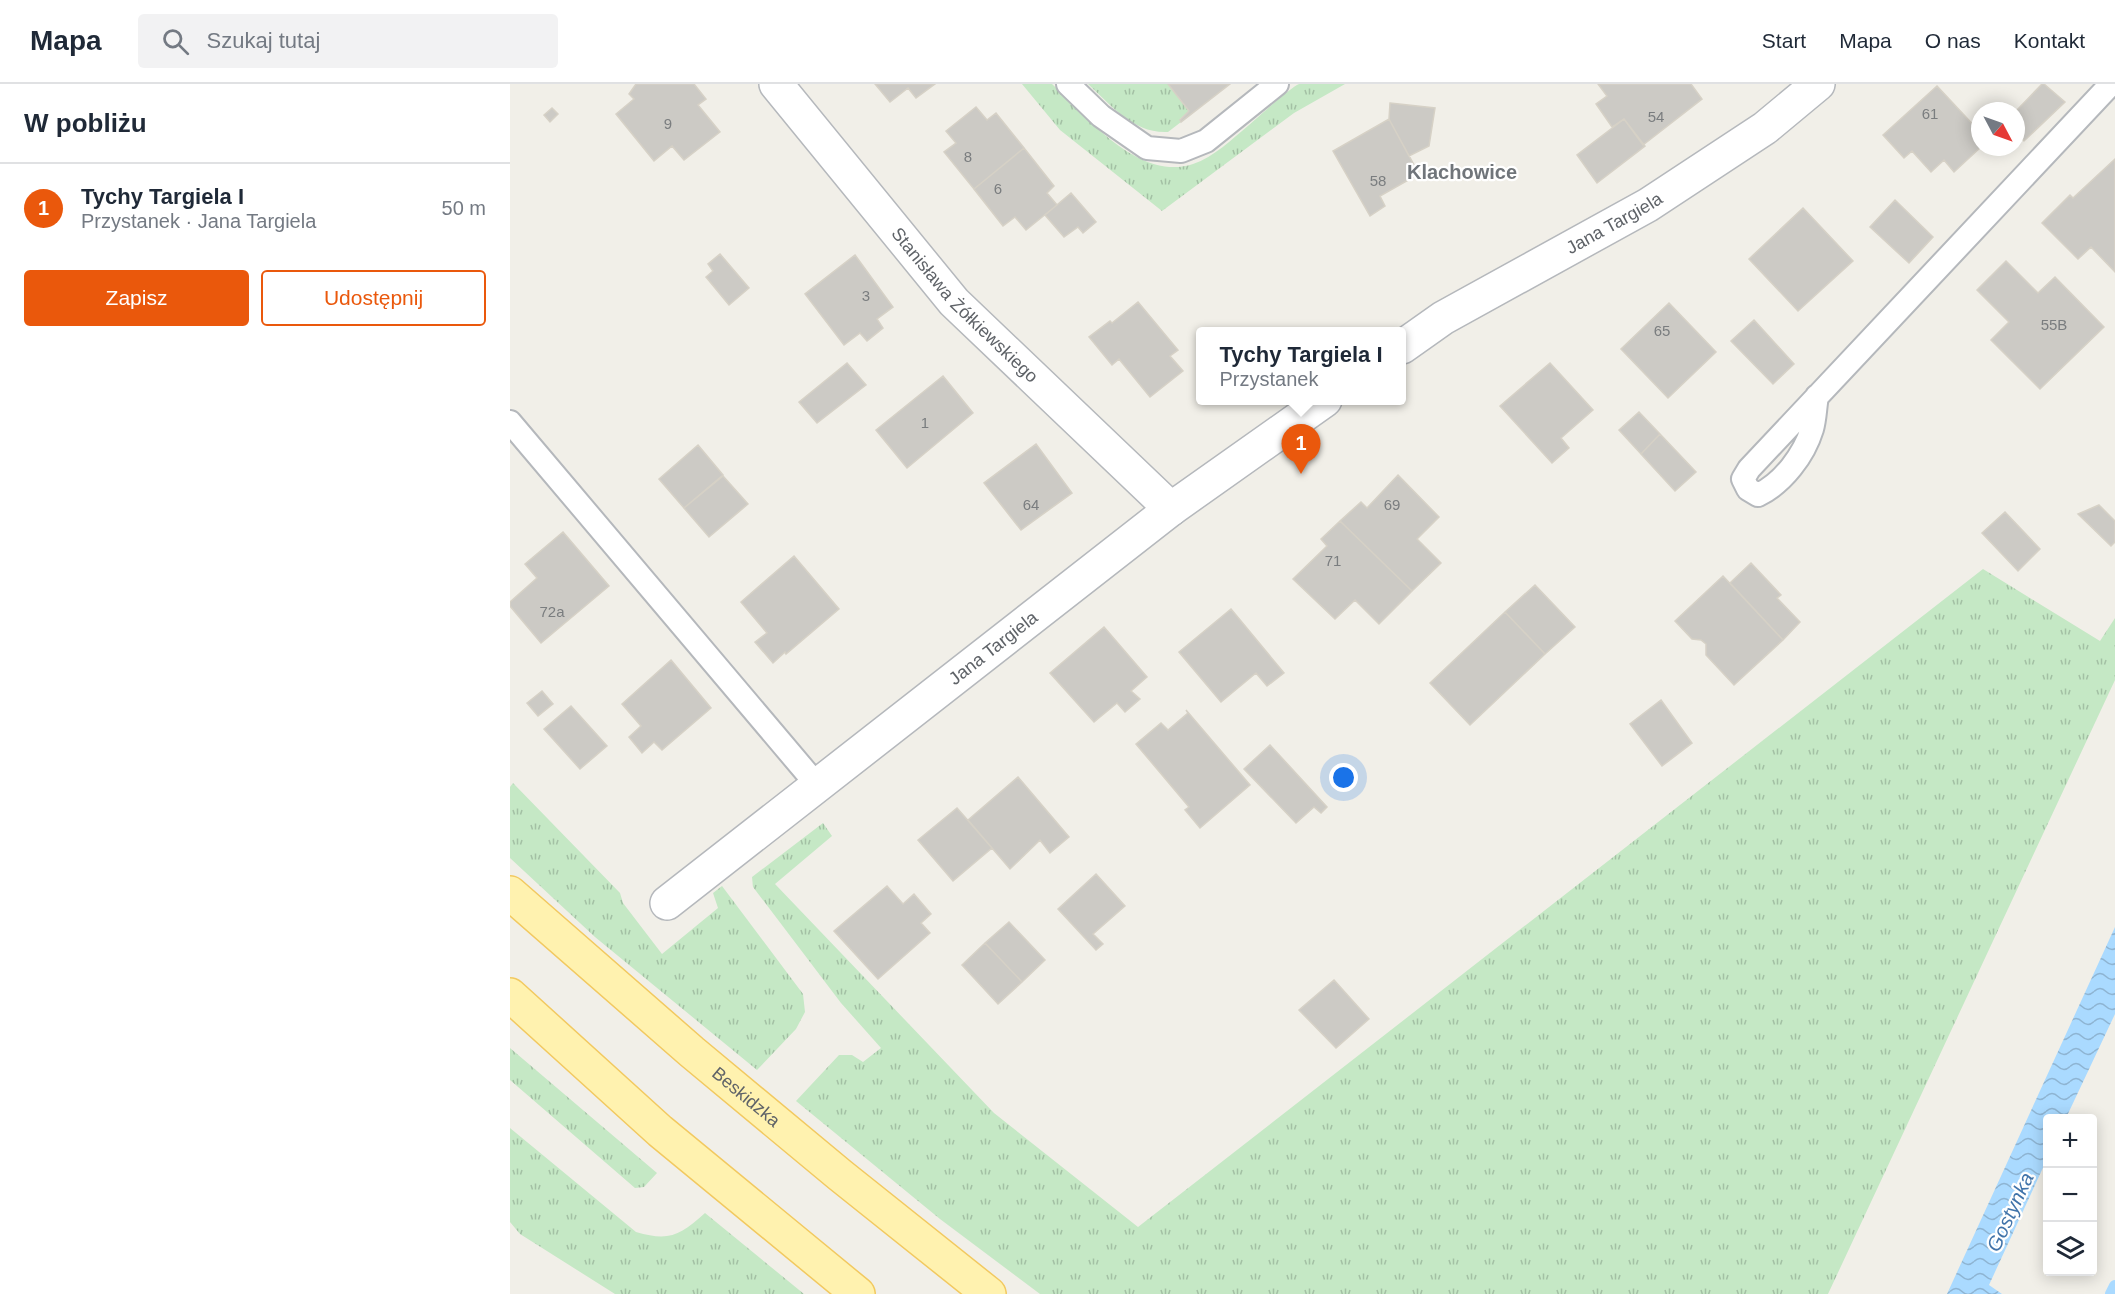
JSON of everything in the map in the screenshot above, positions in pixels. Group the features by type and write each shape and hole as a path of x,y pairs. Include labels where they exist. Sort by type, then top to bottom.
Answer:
{"main road":[{"name":"Beskidzka","path":"510,893 692,1052 840,1175 989,1294"},
{"path":"510,994 660,1131 858,1294"}],"street":[{"name":"Stanisława Żółkiewskiego","path":"776,84 954,302 1171,509"},
{"name":"Jana Targiela","path":"1406,344 1443,318 1648,205 1765,128 1818,84"},
{"name":"Jana Targiela","path":"667,903 1171,509 1318,405"}],"lane":[{"path":"1068,84 1101,116 1148,148 1181,151 1206,141 1277,84"},
{"path":"1817,396 2111,84"},
{"path":"510,422 817,785"}],"green space":[{"path":"1022,84 1052,84 1115,143 1153,164 1173,167 1193,164 1215,152 1299,84 1345,84 1294,113 1162,211 1060,130"},
{"path":"1088,84 1168,84 1189,111 1180,119 1181,122 1168,132 1144,128 1124,117"},
{"path":"1983,569 2100,641 2115,618 2115,680 1828,1294 1040,1294 940,1219 796,1101 839,1055 852,1055 863,1062 881,1048 841,1003 753,887 752,877 823,823 832,836 775,884 994,1113 1138,1227"},
{"path":"513,783 620,893 623,903 662,954 718,908 713,893 722,886 803,994 805,1012 796,1029 757,1070 595,937 510,858 510,787"},
{"path":"510,1048 657,1173 644,1187 635,1188 510,1080"},
{"path":"510,1128 636,1232 658,1236 674,1235 705,1213 804,1294 615,1294 520,1234 510,1222"}],"water":[{"name":"Gostynka","path":"2115,927 2115,1014 2068,1114 2043,1114 2043,1168 1989,1285 2002,1294 1947,1294"}],"building":[{"path":"636,84 694,84 706,99 698,105 720,132 684,160 672,146 654,161 616,114 634,99 629,94"},
{"path":"875,84 935,84 916,98 908,88 890,102"},
{"path":"1168,84 1230,84 1181,122 1180,120 1189,111"},
{"path":"1598,84 1691,84 1702,99 1643,145 1624,119 1612,127 1596,104 1607,96"},
{"path":"2044,84 2065,102 2025,140 2025,102"},
{"path":"1937,86 1971,122 1971,156 1954,172 1944,160 1931,172 1912,151 1904,158 1883,135"},
{"path":"1390,103 1435,108 1429,146 1409,156 1389,119"},
{"path":"976,107 987,120 996,113 1024,148 974,189 944,152 956,143 946,131"},
{"path":"552,108 558,114 550,122 544,115"},
{"path":"1389,119 1419,174 1380,196 1385,206 1370,216 1333,151"},
{"path":"1624,119 1645,146 1597,183 1577,155"},
{"path":"1024,148 1054,186 1047,193 1057,205 1026,230 1015,217 1003,226 974,189"},
{"path":"2115,159 2115,272 2091,247 2078,259 2042,223 2070,195 2073,198"},
{"path":"1071,193 1096,222 1083,233 1078,227 1064,237 1045,215"},
{"path":"1895,200 1933,237 1909,263 1870,227"},
{"path":"1803,208 1853,261 1798,311 1749,259"},
{"path":"720,254 749,288 729,305 706,277 713,271 708,264"},
{"path":"855,255 893,307 877,319 883,328 867,341 860,333 844,345 805,294"},
{"path":"2006,261 2038,293 2055,277 2104,327 2040,389 1991,340 2009,322 1977,290"},
{"path":"1138,302 1178,350 1170,356 1183,371 1150,397 1119,359 1112,365 1089,337 1110,321 1112,323"},
{"path":"1669,303 1716,352 1668,398 1621,349"},
{"path":"1754,320 1794,364 1773,384 1731,341"},
{"path":"847,363 866,385 817,423 799,402"},
{"path":"1550,363 1593,410 1561,438 1569,448 1552,463 1500,406"},
{"path":"943,376 973,413 907,468 876,430"},
{"path":"1639,412 1660,434 1641,454 1619,430"},
{"path":"1660,434 1696,472 1675,491 1641,454"},
{"path":"1036,444 1072,493 1021,530 984,483"},
{"path":"698,445 723,475 684,508 659,479"},
{"path":"1398,475 1439,517 1417,539 1441,563 1412,591 1340,521 1361,502 1367,508"},
{"path":"723,476 748,504 709,537 684,508"},
{"path":"2099,505 2115,521 2115,542 2111,546 2078,514"},
{"path":"2005,512 2040,549 2018,571 1982,533"},
{"path":"1340,521 1412,591 1379,624 1355,600 1335,619 1293,579 1327,546 1321,539"},
{"path":"563,532 609,586 541,643 510,606 510,602 537,578 525,564"},
{"path":"794,556 839,609 773,663 755,642 767,633 741,602"},
{"path":"1751,563 1781,595 1777,598 1800,622 1783,640 1730,583"},
{"path":"1723,576 1783,640 1734,685 1706,655 1706,644 1701,640 1692,639 1675,621"},
{"path":"1535,585 1575,627 1545,654 1505,612"},
{"path":"1231,609 1284,673 1267,686 1256,673 1221,702 1179,652"},
{"path":"1505,612 1545,654 1470,725 1430,683"},
{"path":"1104,627 1147,677 1131,691 1140,699 1125,712 1117,703 1094,722 1050,673"},
{"path":"671,660 711,708 662,750 654,742 642,753 629,737 641,726 622,704"},
{"path":"542,691 553,704 538,716 527,703"},
{"path":"1661,700 1692,743 1662,766 1630,724"},
{"path":"571,706 607,746 580,769 544,729"},
{"path":"1186,710 1250,785 1200,828 1185,810 1189,807 1136,744 1161,723 1168,730 1188,713"},
{"path":"1270,745 1327,807 1321,813 1314,807 1296,823 1244,769"},
{"path":"1018,777 1069,837 1050,853 1040,840 1010,869 968,820"},
{"path":"957,808 992,848 953,881 918,840"},
{"path":"1096,874 1125,906 1093,934 1103,944 1096,950 1058,909"},
{"path":"887,886 903,904 914,894 931,914 921,923 930,933 878,979 834,931"},
{"path":"1009,922 1045,960 1022,982 985,943"},
{"path":"985,943 1022,982 998,1004 962,965"},
{"path":"1334,980 1369,1019 1336,1048 1299,1010"}],"waterway":[{"path":"2111,1294 2115,1286"}],"place":[{"name":"Tychy Targiela I","path":"1301,474"}],"district":[{"name":"Klachowice","path":"1462,172"}]}
